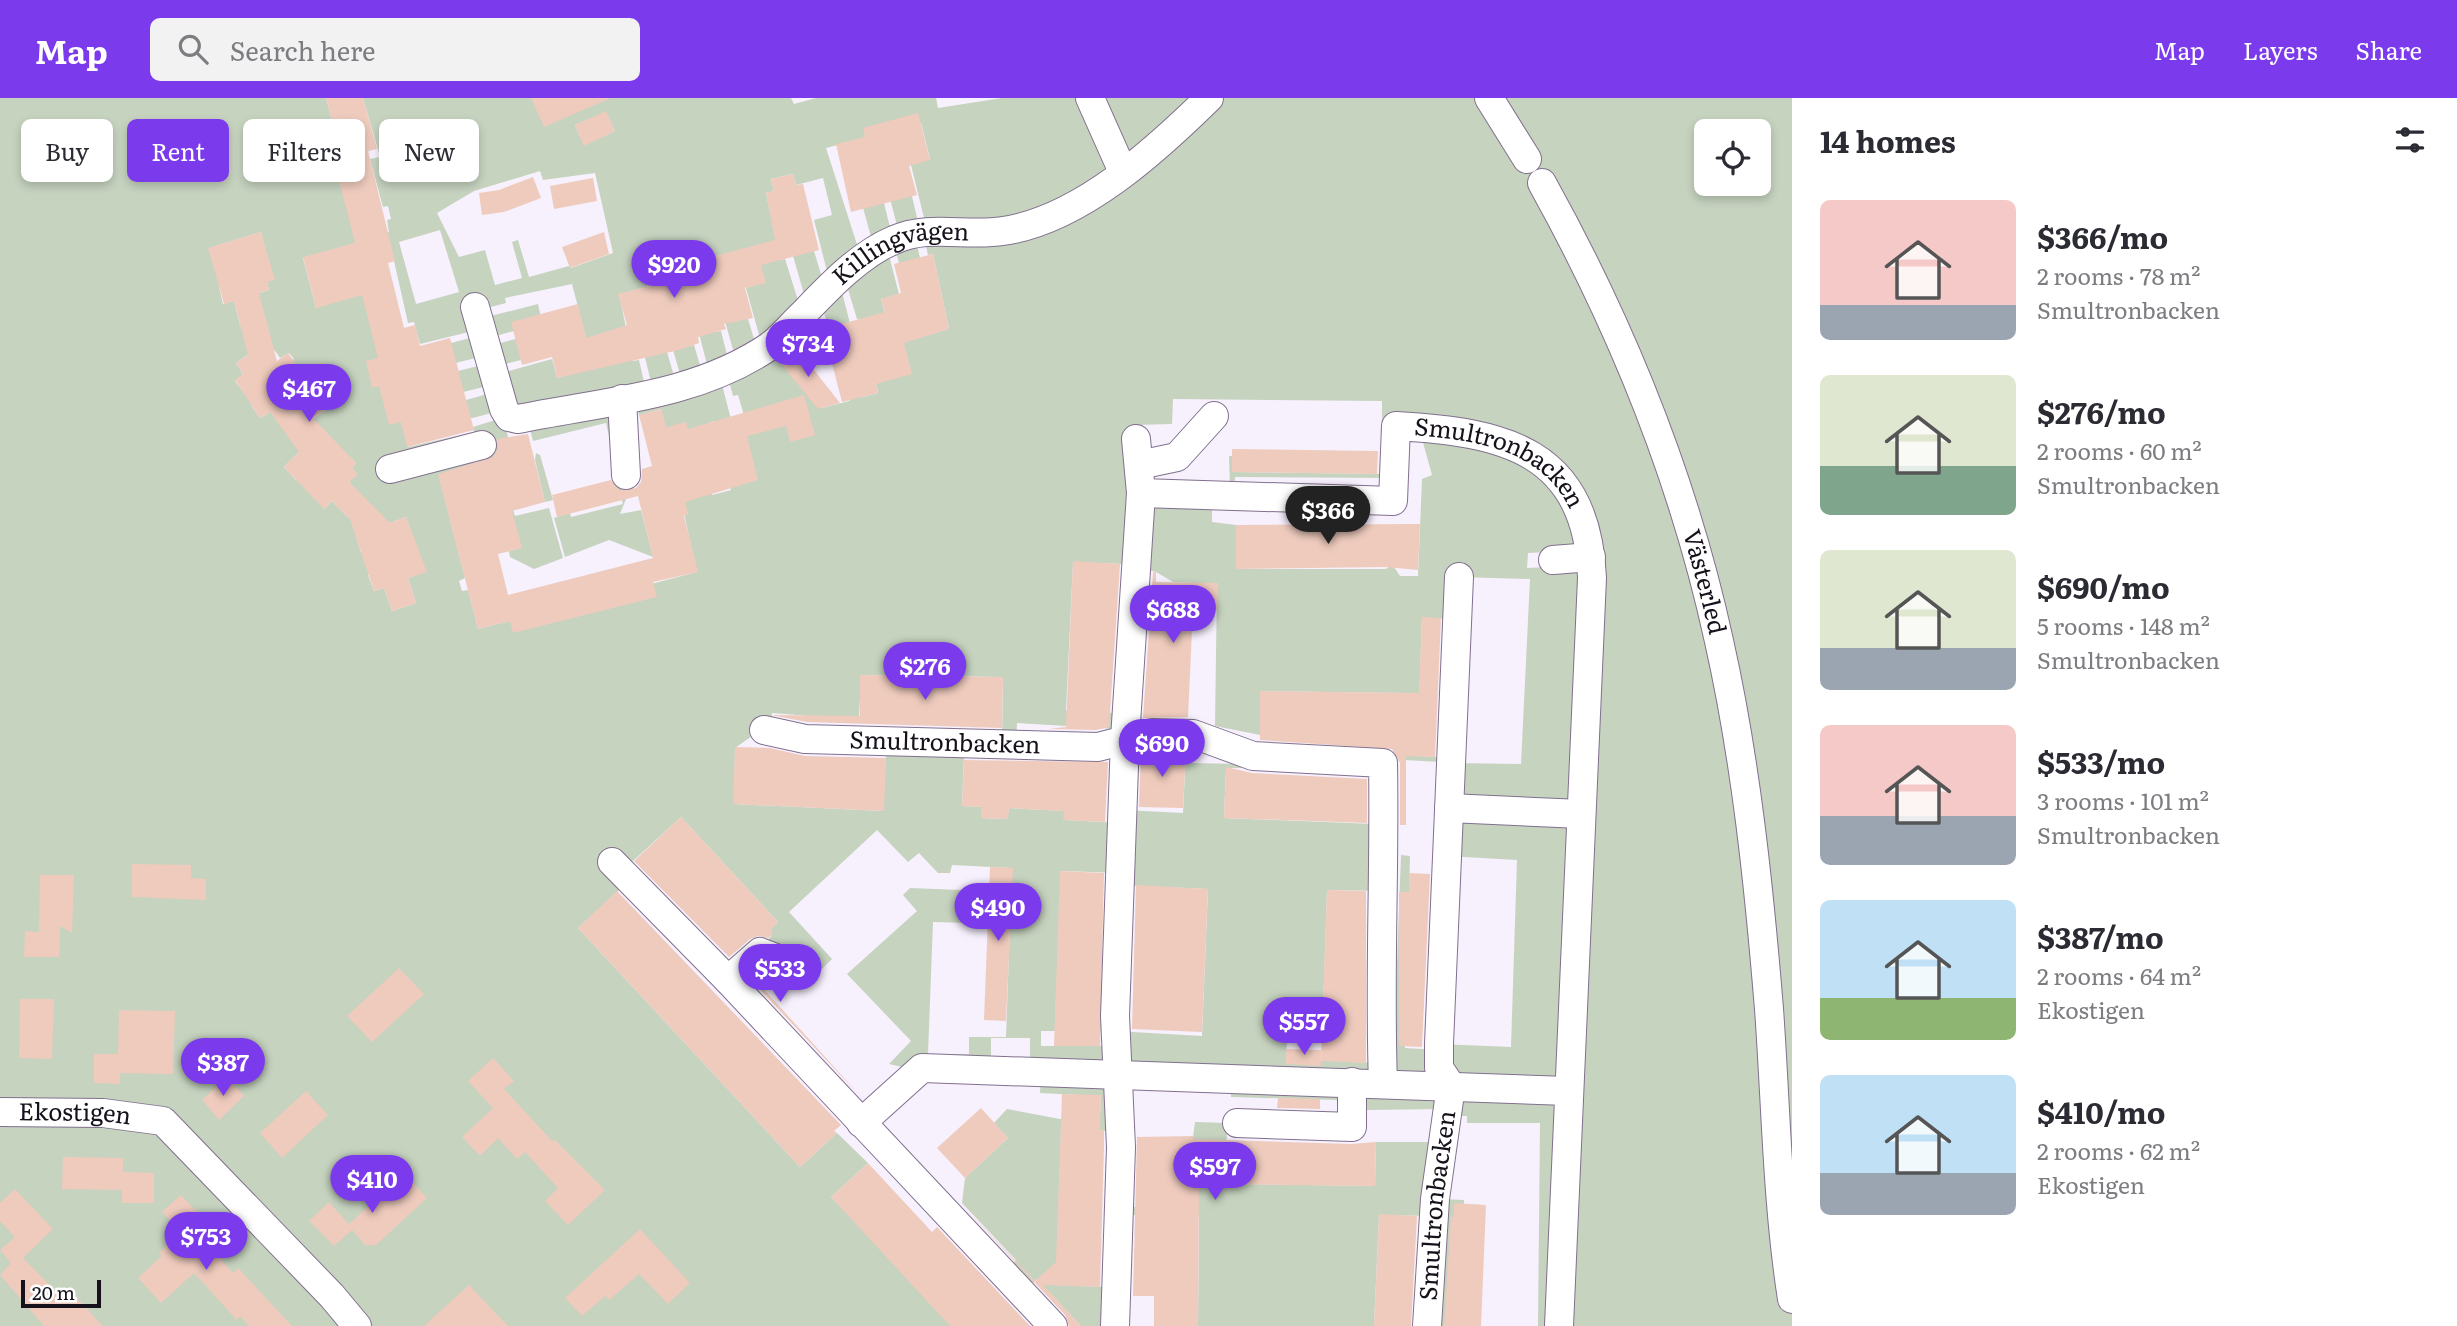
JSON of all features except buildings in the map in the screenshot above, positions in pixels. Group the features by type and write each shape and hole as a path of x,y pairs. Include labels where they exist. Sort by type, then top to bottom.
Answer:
{"street":[{"path":"1090,98 1124,172"},
{"name":"Killingvägen","path":"509,417 518,419 692,386 756,354 786,334 848,272 894,239 920,232 982,233 1022,228 1076,203 1124,172 1157,149 1209,98"},
{"name":"Västerled","path":"1489,98 1534,171 1601,295 1633,369 1675,481 1719,641 1740,758 1769,1008 1777,1164 1792,1299"},
{"path":"390,469 484,453 509,417 504,410 475,307"},
{"path":"622,399 626,475"},
{"path":"1115,1326 1121,1147 1115,1016 1125,739 1141,493 1137,452 1177,457 1214,416"},
{"name":"Smultronbacken","path":"1141,493 1393,501 1396,426 1466,432 1497,439 1529,453 1547,466 1562,482 1581,515 1591,557 1559,1326"},
{"name":"Smultronbacken","path":"1553,560 1591,557"},
{"name":"Smultronbacken","path":"1427,1326 1434,1199 1451,1086 1439,1068 1439,1044 1460,577"},
{"name":"Smultronbacken","path":"764,730 805,739 1098,747 1152,733 1194,734 1253,756 1383,763 1385,891 1380,1022 1382,1083"},
{"path":"1449,808 1581,814"},
{"path":"612,862 728,980 1054,1326"},
{"path":"728,980 760,952 802,968"},
{"name":"Västerled","path":"1769,1008 1792,1108"},
{"name":"Smultronbacken","path":"861,1123 922,1068 1568,1091"},
{"path":"1237,1123 1352,1127 1352,1082"},
{"name":"Ekostigen","path":"0,1112 103,1113 163,1121 357,1326"}],"green space":[{"path":"0,98 326,98 332,119 243,119 243,182 340,182 356,243 303,258 316,308 364,278 408,447 474,432 473,427 508,416 503,410 442,426 466,400 498,391 496,384 434,399 458,371 490,363 488,355 427,370 451,343 482,335 481,329 420,344 414,322 408,323 392,252 364,238 389,232 387,220 391,219 388,206 383,207 370,159 379,157 379,182 479,182 479,119 379,119 379,154 363,98 791,98 794,104 816,98 936,98 938,108 1002,98 1792,98 1792,1326 1538,1326 1540,1123 1467,1123 1467,1116 1457,1116 1443,1109 1367,1110 1367,1083 1337,1082 1337,1100 1231,1097 1231,1079 1119,1075 1109,1131 1061,1129 1056,1285 1104,1287 1115,1326 1081,1326 1037,1279 1022,1293 1004,1274 1016,1260 962,1203 965,1178 1008,1138 994,1123 1007,1109 1060,1119 1100,1119 1101,1096 1040,1093 1041,1073 1030,1072 1030,1038 991,1038 991,1071 906,1068 889,1064 911,1041 847,974 917,911 903,895 910,888 961,890 969,894 971,923 933,922 928,1054 969,1054 969,1037 1006,1037 1012,868 952,865 950,873 938,873 919,853 908,862 877,830 789,912 832,959 809,982 760,952 771,936 767,932 778,922 681,817 622,871 630,880 578,928 800,1167 837,1133 868,1163 831,1197 957,1326 0,1326","holes":["606,112 615,131 584,145 575,125","921,123 930,159 911,165 927,230 923,231 928,255 933,254 949,329 894,345 881,299 899,294 886,244 893,240 884,203 855,179 875,251 862,260 826,148","540,171 543,180 595,173 613,253 571,268 569,266 529,277 518,240 512,242 522,278 495,285 485,250 459,257 437,213 474,191","793,174 796,185 823,178 832,215 814,220 831,287 826,291 814,251 808,252 785,228 808,308 802,313 785,259 780,260 766,193 774,191 771,179","440,230 459,292 416,304 399,242","261,232 263,240 257,242 269,290 259,293 240,325 234,301 223,304 219,287 230,284 213,264 209,248","699,260 765,282 746,288 763,349 758,352 748,319 718,296 737,364 730,367 721,331 715,332 694,314 710,376 704,379 694,345 689,346 665,322 684,388 678,390 667,352 638,329 654,394 647,395 639,360 633,361 619,294 688,276 685,267 700,263","844,276 857,319 862,319 878,393 863,397 861,389 849,401 822,408 810,363 829,357 815,303 820,299 828,327 834,326 841,354 857,350 839,281","572,284 594,368 557,378 552,359 494,375 492,367 521,360 545,331 486,347 484,339 514,331 541,318 538,304 479,319 476,311 506,303 505,298","785,334 803,357 787,370 776,357","268,341 280,358 289,353 294,359 286,366 297,382 305,376 311,383 303,389 313,404 322,398 328,408 313,419 270,412 260,418 251,405 261,398 253,387 244,393 235,381 243,374 236,363","726,369 733,396 738,395 748,429 726,469 731,490 712,495 706,424 714,421 733,427 719,373","636,397 639,415 661,409 697,572 478,629 468,590 462,591 459,581 465,578 439,476 475,467 471,448 482,445 486,461 511,455 505,421 527,417 533,441 606,423 618,476 614,479 623,504 571,517 570,513 554,518 565,557 609,540 653,557 641,510 620,514 628,494 623,443","1173,399 1382,401 1382,425 1419,428 1432,475 1422,479 1418,576 1400,576 1392,564 1386,569 1237,569 1236,525 1212,522 1212,496 1141,493 1135,425 1172,424","310,441 350,457 356,463 352,468 357,474 349,482 367,501 349,518 332,501 324,509 304,472 296,480 284,467","406,517 409,525 404,528 419,574 408,578 416,603 392,611 384,588 374,591 368,575 379,571 371,549 361,553 356,536","1570,551 1591,565 1527,568 1528,553","1073,562 1123,564 1156,572 1173,582 1217,584 1215,726 1260,735 1261,691 1405,693 1404,760 1440,762 1440,757 1417,756 1422,618 1457,619 1460,577 1530,579 1521,764 1451,763 1447,856 1517,860 1511,1047 1439,1044 1439,1050 1405,1048 1410,856 1401,855 1394,1047 1377,1063 1286,1059 1287,1041 1322,1043 1327,890 1385,891 1374,824 1224,818 1226,768 1241,768 1241,764 1190,763 1189,747 1167,745 1167,749 1186,750 1183,813 1123,810 1122,823 1064,820 1064,811 1009,808 1007,819 981,818 981,807 962,806 964,757 886,754 883,811 734,804 735,748 771,723 772,713 859,720 861,675 1003,677 1002,745 1016,745 1017,723 1116,729 1116,713 1066,711","1061,871 1120,873 1120,885 1208,889 1202,1036 1115,1031 1103,1024 1055,1022","1041,1031 1101,1031 1102,1046 1041,1046"]},
{"path":"883,172 912,196 920,231 914,233 927,287 905,262 899,263 893,240 900,237"},
{"path":"536,453 540,455 553,500 545,502 535,460"},
{"path":"1229,456 1232,456 1232,472 1386,474 1386,478 1235,477 1234,490 1230,488"},
{"path":"549,508 563,558 534,569 510,557 509,551 521,548 519,538 499,513 513,510 515,516"},
{"path":"1195,1122 1227,1123 1226,1184 1375,1186 1376,1142 1443,1142 1433,1216 1379,1215 1374,1326 1198,1326 1199,1216 1131,1215 1131,1207 1184,1208"},
{"path":"1441,1199 1464,1200 1459,1326 1435,1326"}]}
